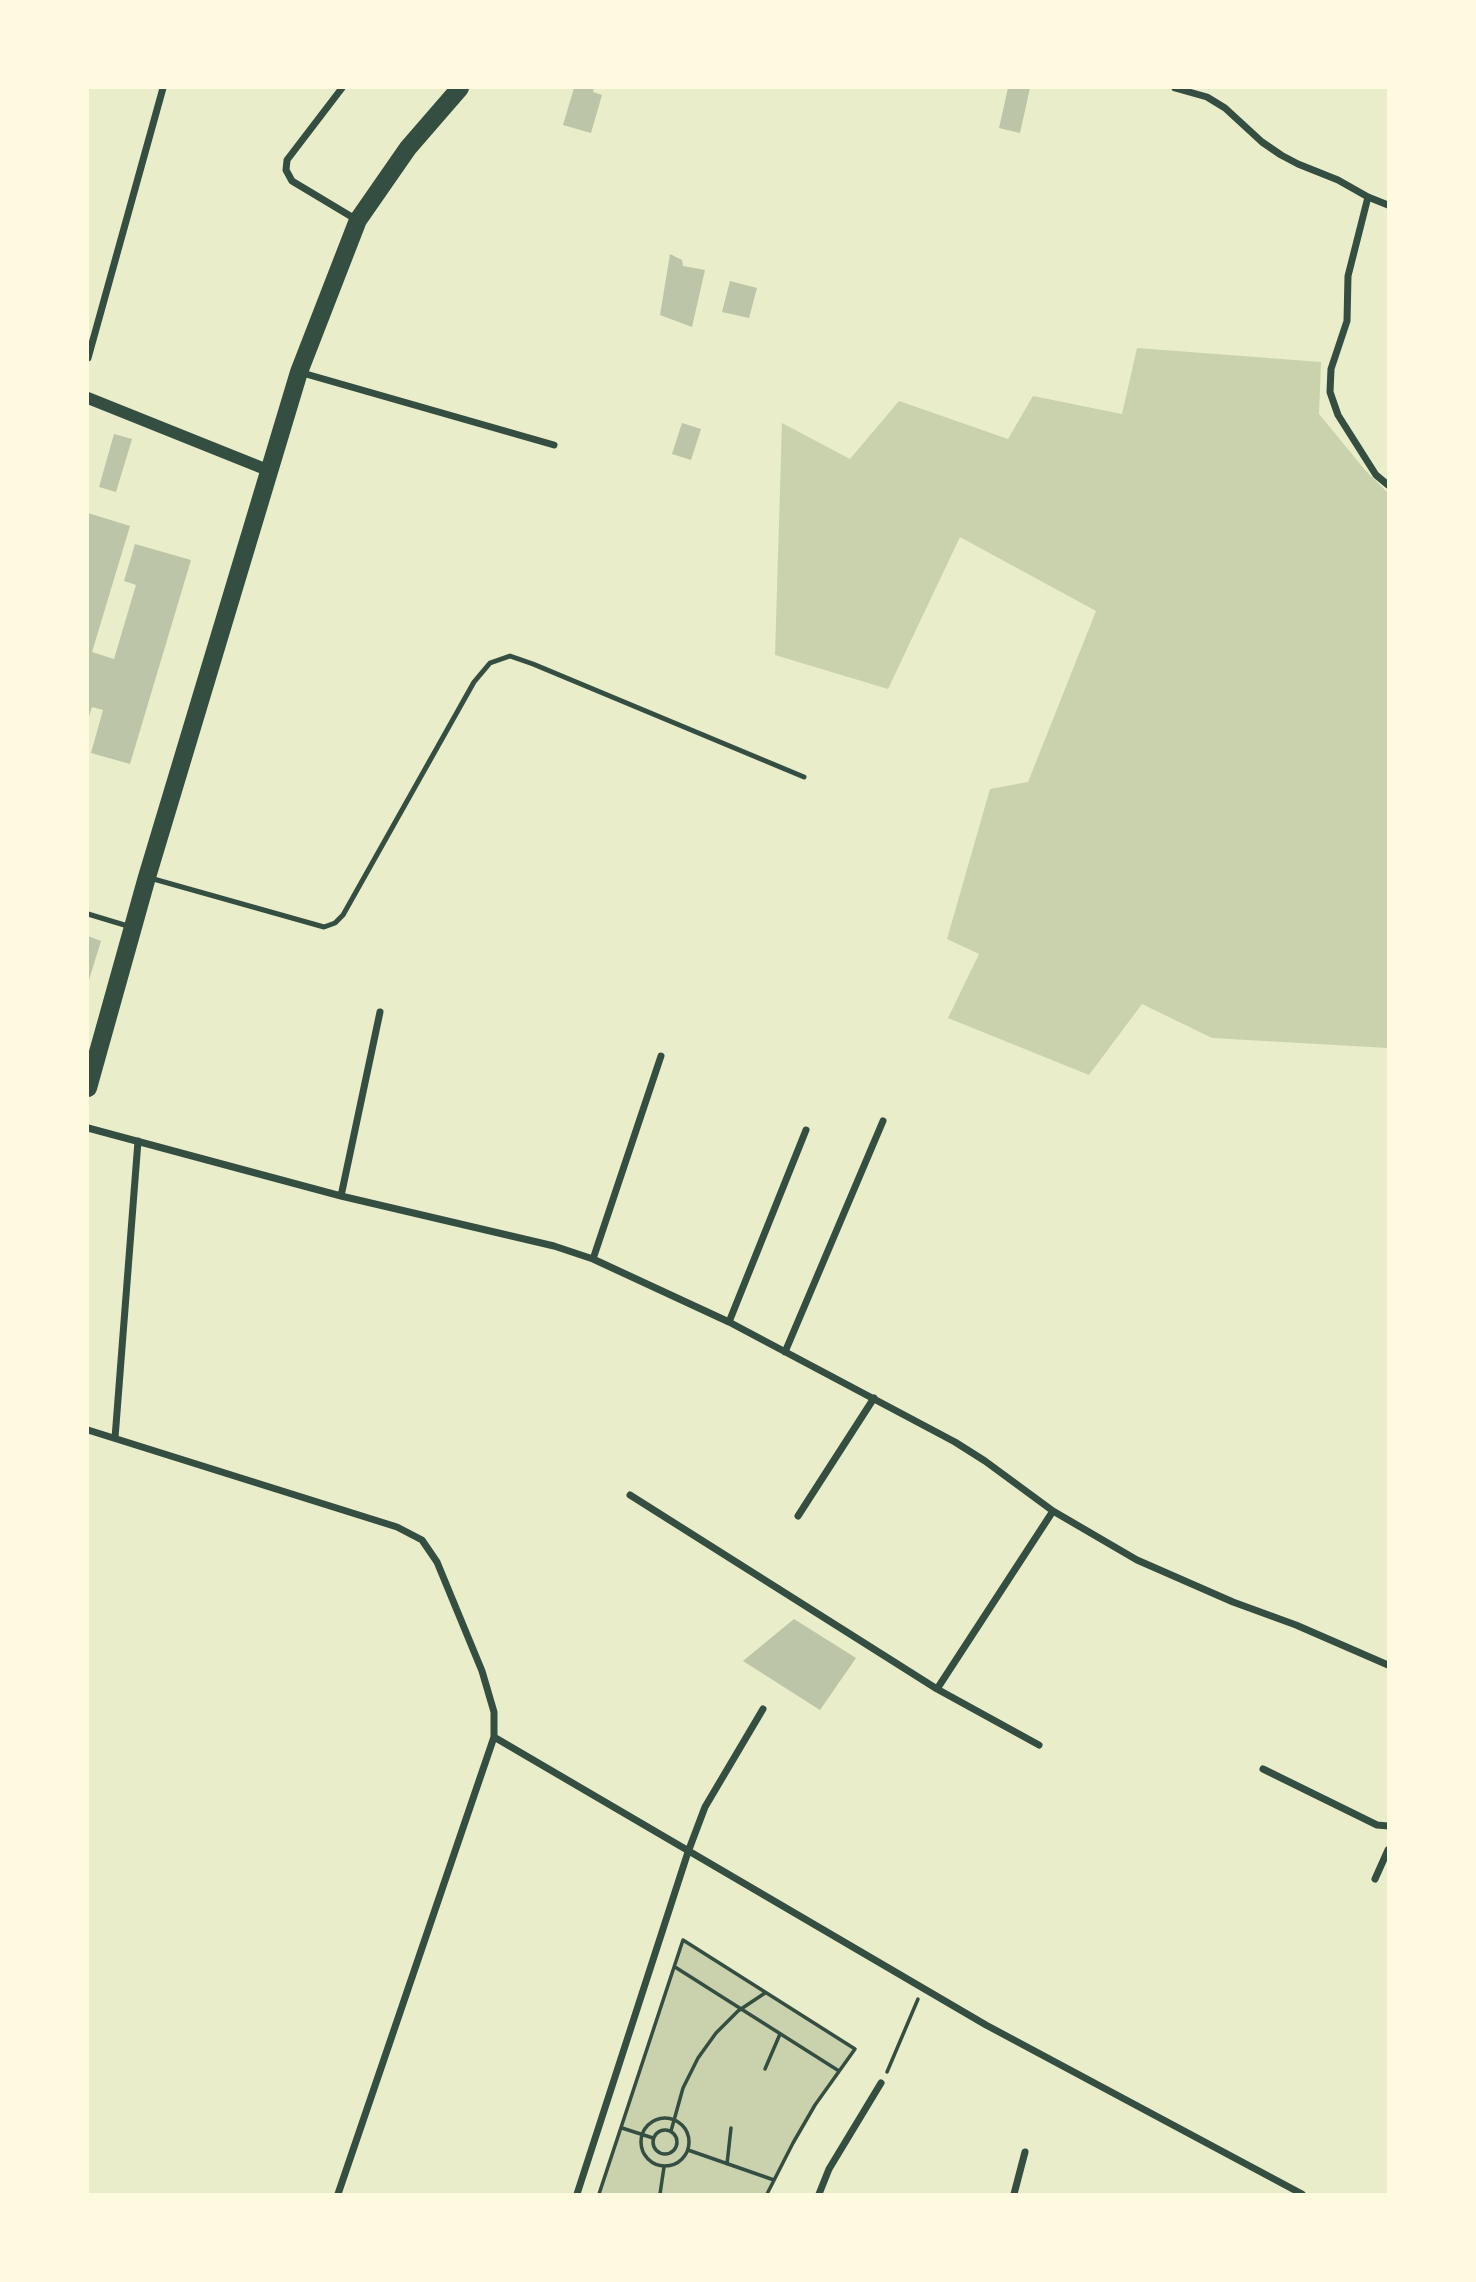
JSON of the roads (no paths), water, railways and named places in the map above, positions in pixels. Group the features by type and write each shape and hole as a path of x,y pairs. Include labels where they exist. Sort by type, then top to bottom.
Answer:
{"main road":[{"path":"88,1088 147,877 299,372 358,220 408,148 460,88"}],"street":[{"path":"88,358 163,88"},
{"path":"342,88 287,160 286,170 292,181 358,220"},
{"path":"1175,88 1208,97 1280,155 1388,205"},
{"path":"1368,197 1348,276 1347,321 1331,369 1330,392 1338,415 1376,475 1388,485"},
{"path":"299,372 554,445"},
{"path":"88,398 270,471"},
{"path":"341,1196 380,1012"},
{"path":"593,1259 661,1056"},
{"path":"785,1352 883,1121"},
{"path":"88,1128 341,1196 554,1246 593,1259 729,1322 874,1398 985,1461 1053,1511 1137,1560 1388,1665"},
{"path":"729,1322 806,1130"},
{"path":"115,1438 138,1141"},
{"path":"798,1516 874,1398"},
{"path":"88,1430 397,1527 422,1540 437,1562 482,1671 494,1712 494,1737 338,2194"},
{"path":"630,1495 937,1689 1039,1745"},
{"path":"937,1689 1053,1511"},
{"path":"578,2194 688,1852 705,1807 764,1709"},
{"path":"494,1737 986,2025 1302,2194"},
{"path":"1263,1769 1377,1825 1388,1826"},
{"path":"1375,1879 1388,1850"},
{"path":"819,2194 829,2169 881,2083"},
{"path":"1014,2194 1025,2152"}],"lane":[{"path":"147,877 324,927 335,923 343,915 474,682 490,663 510,656 804,777"},
{"path":"88,914 133,928"}]}
